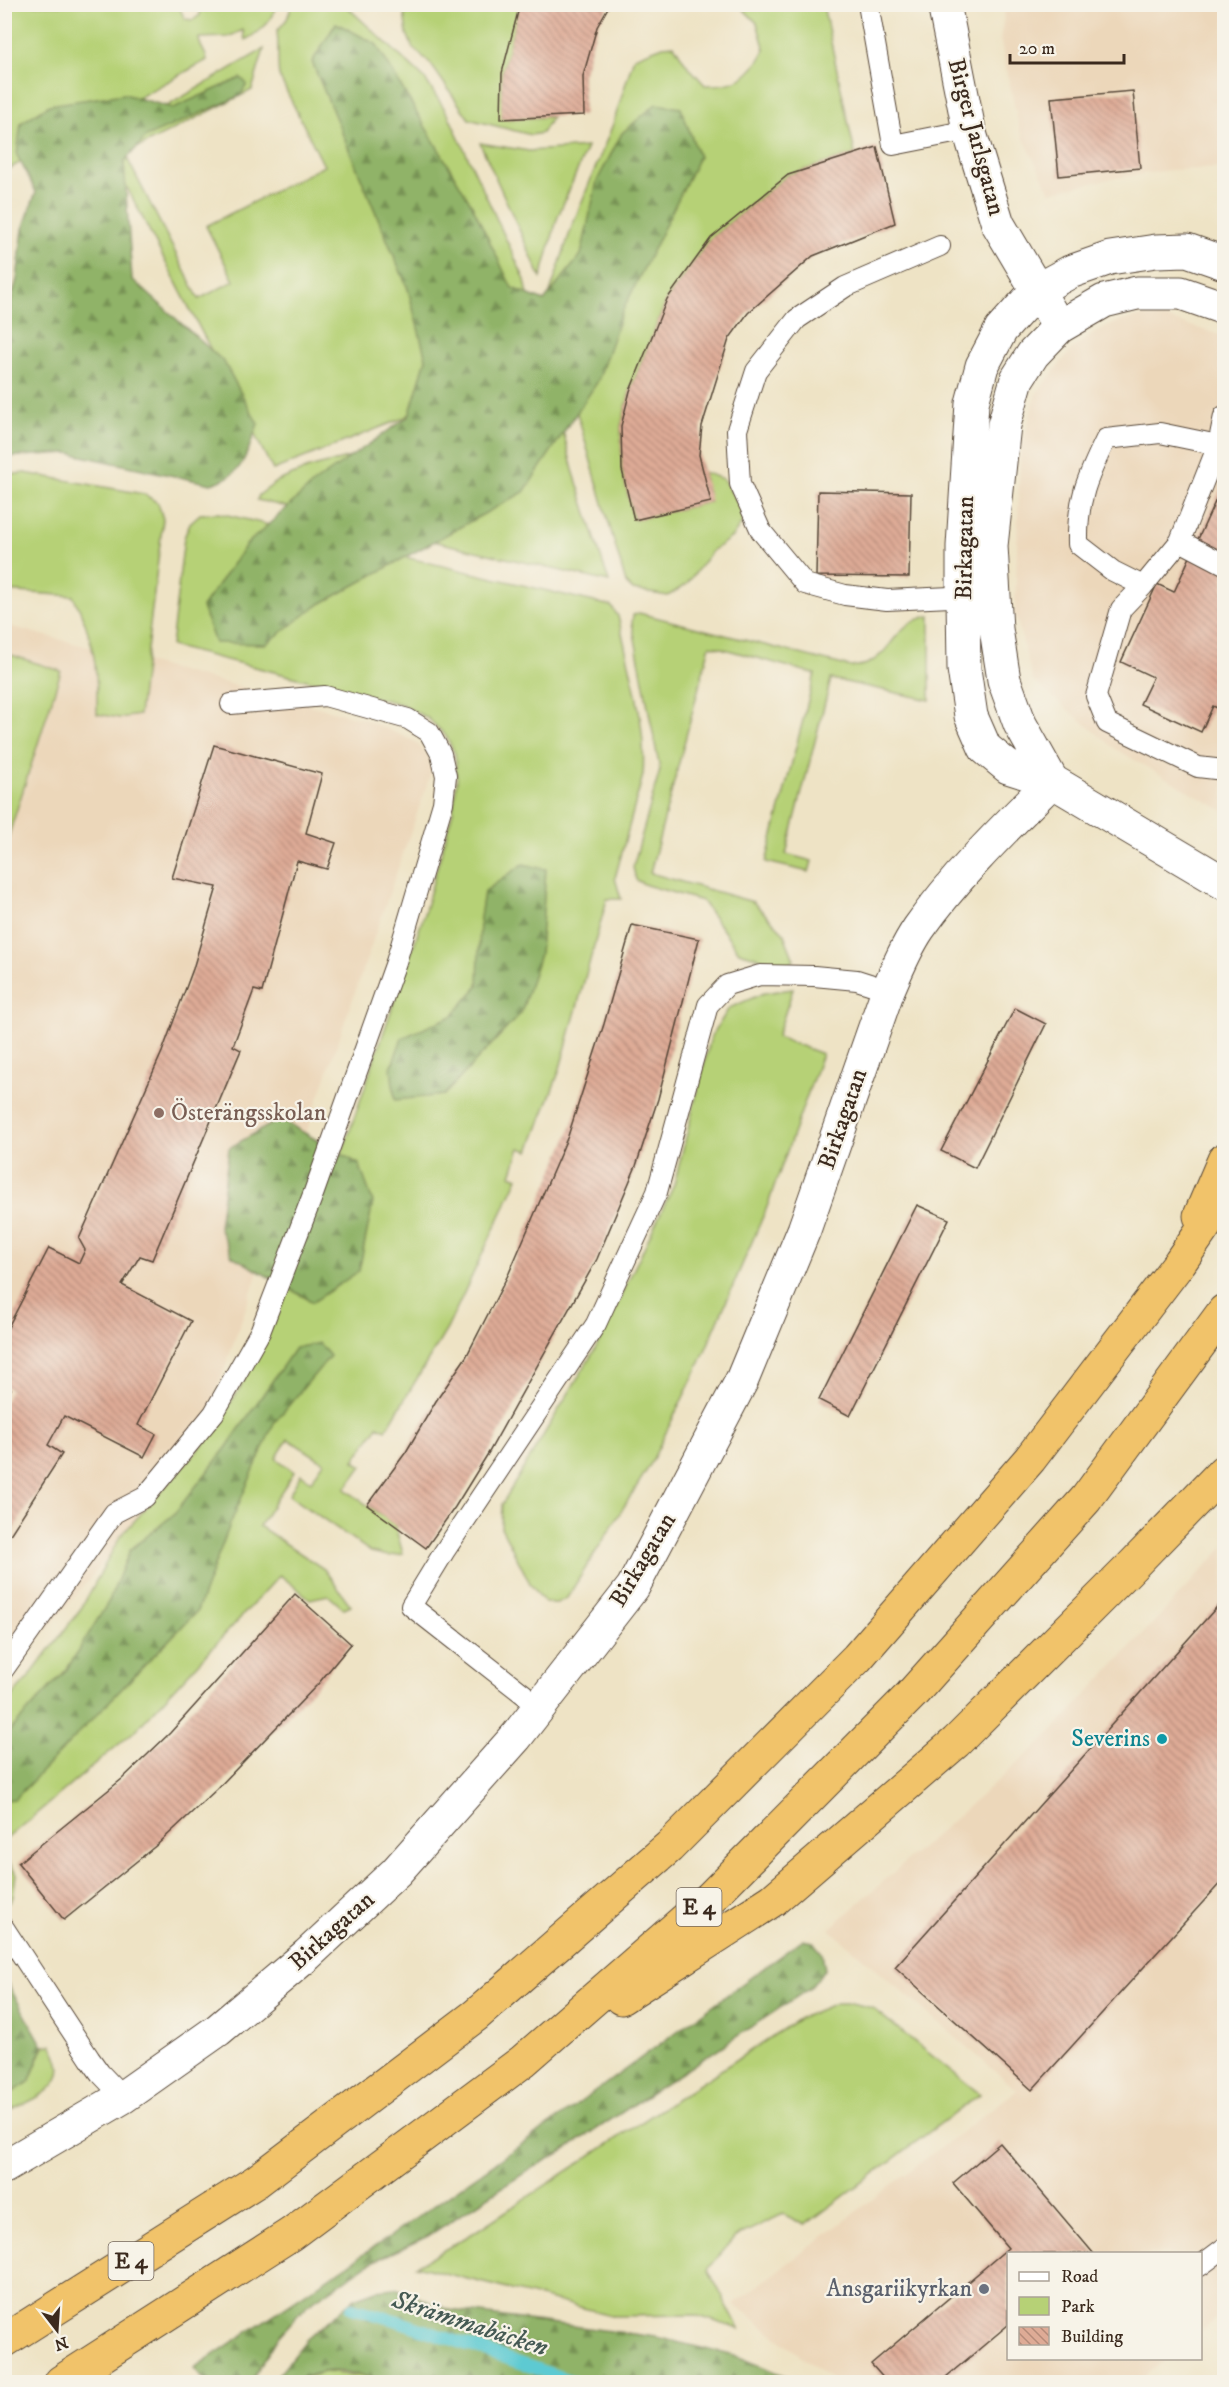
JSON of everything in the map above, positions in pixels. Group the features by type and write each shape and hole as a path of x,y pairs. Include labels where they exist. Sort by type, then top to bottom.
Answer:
{"highway":[{"path":"1180,1262 1224,1160"},
{"name":"E 4","path":"4,2341 257,2181 476,2015 669,1847 857,1658 1030,1459 1180,1262 1224,1198"},
{"name":"E 4","path":"61,2382 291,2234 523,2061 710,1898 911,1695 1086,1499 1224,1311"},
{"path":"523,2061 773,1900 956,1742 1224,1470"}],"street":[{"name":"Birger Jarlsgatan","path":"944,4 969,130 998,224 1059,327"},
{"name":"Birkagatan","path":"1052,781 1020,724 1004,680 996,629 979,596 964,535 972,403 982,366 1001,330 1037,290 1070,272 1110,258 1156,251 1187,250 1224,263"},
{"name":"Birkagatan","path":"1052,781 1008,766 985,748 971,717 964,669 991,546 1004,425 1017,379 1033,354 1059,327 1104,301 1137,293 1181,293 1224,308"},
{"name":"Birkagatan","path":"4,2167 123,2097 218,2030 307,1956 396,1872 516,1737 633,1587 742,1380 804,1230 888,990 918,929 979,854 1052,781"},
{"path":"1052,781 1224,883"}],"lane":[{"path":"868,4 893,145 969,130"},
{"path":"940,246 845,287 797,319 756,371 736,430 740,484 760,531 805,584 845,595 887,600 979,596"},
{"path":"1224,416 1221,446 1180,541 1121,609 1096,696 1107,723 1198,767 1224,770"},
{"path":"1143,586 1113,571 1078,544 1077,518 1086,480 1106,439 1160,433 1221,446"},
{"path":"1180,541 1224,564"},
{"path":"4,1669 114,1513 145,1497 214,1413 260,1332 314,1192 396,962 443,803 446,776 441,754 429,732 408,719 325,696 231,704"},
{"path":"540,1707 411,1606 444,1552 597,1324 657,1192 708,1005 727,985 760,975 857,980 888,990"},
{"path":"4,1928 95,2066 123,2097"},
{"path":"1202,2264 1224,2248"}],"shaded area":[{"path":"1006,5 1224,5 1224,168 1170,170 1114,178 1050,192 1020,131 1000,39"},
{"path":"1141,316 1168,319 1224,336 1224,811 1117,750 1033,681 1015,612 1020,453 1036,394 1072,349 1095,332 1117,322"},
{"name":"Österängsskolan","path":"5,625 366,720 414,741 428,755 431,773 195,1454 5,1679"},
{"path":"1224,1547 1224,2312 1202,2331 1202,2252 1007,2252 1007,2360 1168,2360 1136,2382 835,2382 734,2304 1017,2090 829,1929 1043,1741"}],"green space":[{"path":"269,4 277,6 261,30 245,40 243,30 228,37 199,38 207,60 5,171 5,5 178,5 185,19 193,20 200,15 200,5"},
{"path":"292,5 345,5 425,79 448,114 525,280 529,300 450,394 399,420 273,470 104,143 264,49 252,90 125,154 199,299 234,281 206,226 324,166 279,76 277,31 287,19"},
{"path":"403,5 520,5 502,73 502,119 552,117 542,133 531,135 469,119 430,63 413,48 407,34"},
{"path":"730,5 823,5 855,154 788,175 711,238 667,299 630,391 621,426 622,470 634,520 710,502 703,472 723,479 740,506 744,520 732,537 712,551 687,584 668,596 633,590 626,583 549,316 549,296 571,229 613,124 634,57 663,46 674,45 686,64 705,85 734,82 748,74 765,50 757,23 742,8"},
{"path":"336,23 376,44 472,205 512,288 544,301 581,255 597,181 622,133 656,104 681,108 699,157 621,314 598,381 524,492 315,607 266,644 215,643 202,607 246,545 315,482 409,416 426,359 408,289 312,62"},
{"path":"241,78 247,84 240,96 146,137 124,162 132,279 224,362 258,424 243,462 231,475 211,484 68,453 5,457 5,324 17,279 23,229 36,192 17,155 21,123 49,105 124,94 173,108"},
{"path":"480,143 529,151 587,147 557,219 541,278"},
{"path":"536,326 573,470 609,582 257,500 259,495 278,481 309,468 370,452"},
{"path":"25,473 144,494 158,503 163,519 139,715 119,718 97,714 97,682 93,653 86,625 73,596 5,591 5,475"},
{"path":"219,513 611,606 618,616 640,715 644,755 643,775 615,878 621,899 607,899 559,1072 529,1151 520,1148 511,1175 518,1178 447,1329 386,1430 378,1426 354,1461 362,1466 345,1489 395,1525 403,1554 388,1556 371,1552 289,1495 301,1474 311,1481 324,1462 288,1439 276,1458 294,1472 259,1526 324,1569 351,1606 344,1609 328,1595 310,1599 280,1575 137,1729 5,1840 5,1704 29,1677 82,1607 120,1537 205,1442 239,1390 327,1197 422,921 453,811 457,780 455,754 446,736 429,719 401,704 171,646 184,538 190,523 200,514"},
{"path":"639,613 851,667 869,663 885,651 909,624 930,616 930,700 831,679 786,854 812,861 809,872 766,862 815,674 710,645 650,873 753,902 783,932 794,960 787,966 739,952 702,901 636,880 633,867 660,770 632,623 633,615"},
{"path":"4,653 61,671 5,847"},
{"path":"523,864 546,869 540,954 521,1013 444,1095 395,1100 391,1068 402,1038 452,1016 478,986 480,917 484,892"},
{"path":"793,989 777,1037 822,1054 767,1207 699,1365 650,1465 567,1598 557,1603 545,1603 531,1585 501,1527 502,1504 597,1346 674,1185 711,1037 729,1008 764,993"},
{"path":"280,1119 359,1164 373,1202 359,1271 313,1302 232,1256 219,1227 229,1148"},
{"path":"319,1343 330,1356 274,1423 231,1522 197,1611 15,1799 5,1800 5,1736 67,1669 109,1601 130,1550 174,1514 226,1448 295,1348"},
{"path":"5,1857 16,1874 13,1897 9,1903 5,1899"},
{"path":"802,1940 813,1942 822,1953 825,1969 810,1988 565,2150 532,2168 428,2236 370,2263 306,2306 278,2337 251,2382 206,2382 194,2368 392,2235 552,2123"},
{"path":"5,1979 43,2046 29,2082 5,2097"},
{"path":"836,2003 851,2003 872,2008 980,2094 805,2225 783,2214 735,2237 708,2269 739,2329 695,2315 615,2316 416,2266 470,2235 800,2018"},
{"path":"52,2045 59,2063 56,2081 42,2095 5,2113 5,2097 29,2082 44,2046"},
{"path":"395,2288 450,2310 656,2337 739,2357 800,2382 385,2382 371,2377 330,2371 293,2380 272,2382 307,2339 355,2298 377,2290"},
{"path":"325,2372 370,2377 384,2382 290,2382"}],"building":[{"path":"520,4 610,4 597,27 583,76 584,115 501,119 502,73"},
{"path":"1133,91 1140,168 1059,176 1051,98"},
{"path":"877,147 895,223 813,256 748,313 729,339 702,426 699,455 711,502 634,520 622,470 621,426 630,391 667,299 711,238 788,175"},
{"path":"1224,482 1224,711 1213,706 1201,732 1140,704 1153,677 1121,662 1157,584 1174,592"},
{"path":"818,491 911,493 909,577 816,576"},
{"path":"214,745 322,774 306,833 336,843 327,869 297,861 262,992 254,990 233,1046 241,1050 152,1260 140,1256 122,1285 191,1321 138,1425 156,1434 144,1457 64,1416 48,1445 62,1454 4,1544 4,1404 11,1389 4,1386 4,1335 49,1248 79,1263 85,1250 79,1239 162,1052 193,969 217,887 172,878"},
{"path":"632,925 699,939 658,1099 636,1166 597,1259 489,1452 426,1548 367,1505 406,1452 436,1401 466,1357 509,1273 568,1136 604,1024"},
{"path":"1015,1008 1046,1024 975,1168 941,1151"},
{"path":"917,1205 949,1219 850,1416 819,1400"},
{"path":"295,1594 351,1644 318,1684 217,1789 158,1844 64,1920 18,1863 122,1779 170,1733"},
{"name":"Severins","path":"1224,1599 1224,1879 1032,2090 895,1967"},
{"name":"Ansgariikyrkan","path":"1000,2143 1092,2252 1007,2252 1007,2326 940,2382 887,2382 871,2364 1008,2248 953,2183"}],"waterway":[{"name":"Skrämmabäcken","path":"352,2308 395,2320 575,2382"}],"place":[{"name":"Österängsskolan","path":"159,1113"},
{"name":"Severins","path":"1162,1739"},
{"name":"Ansgariikyrkan","path":"984,2289"}]}
